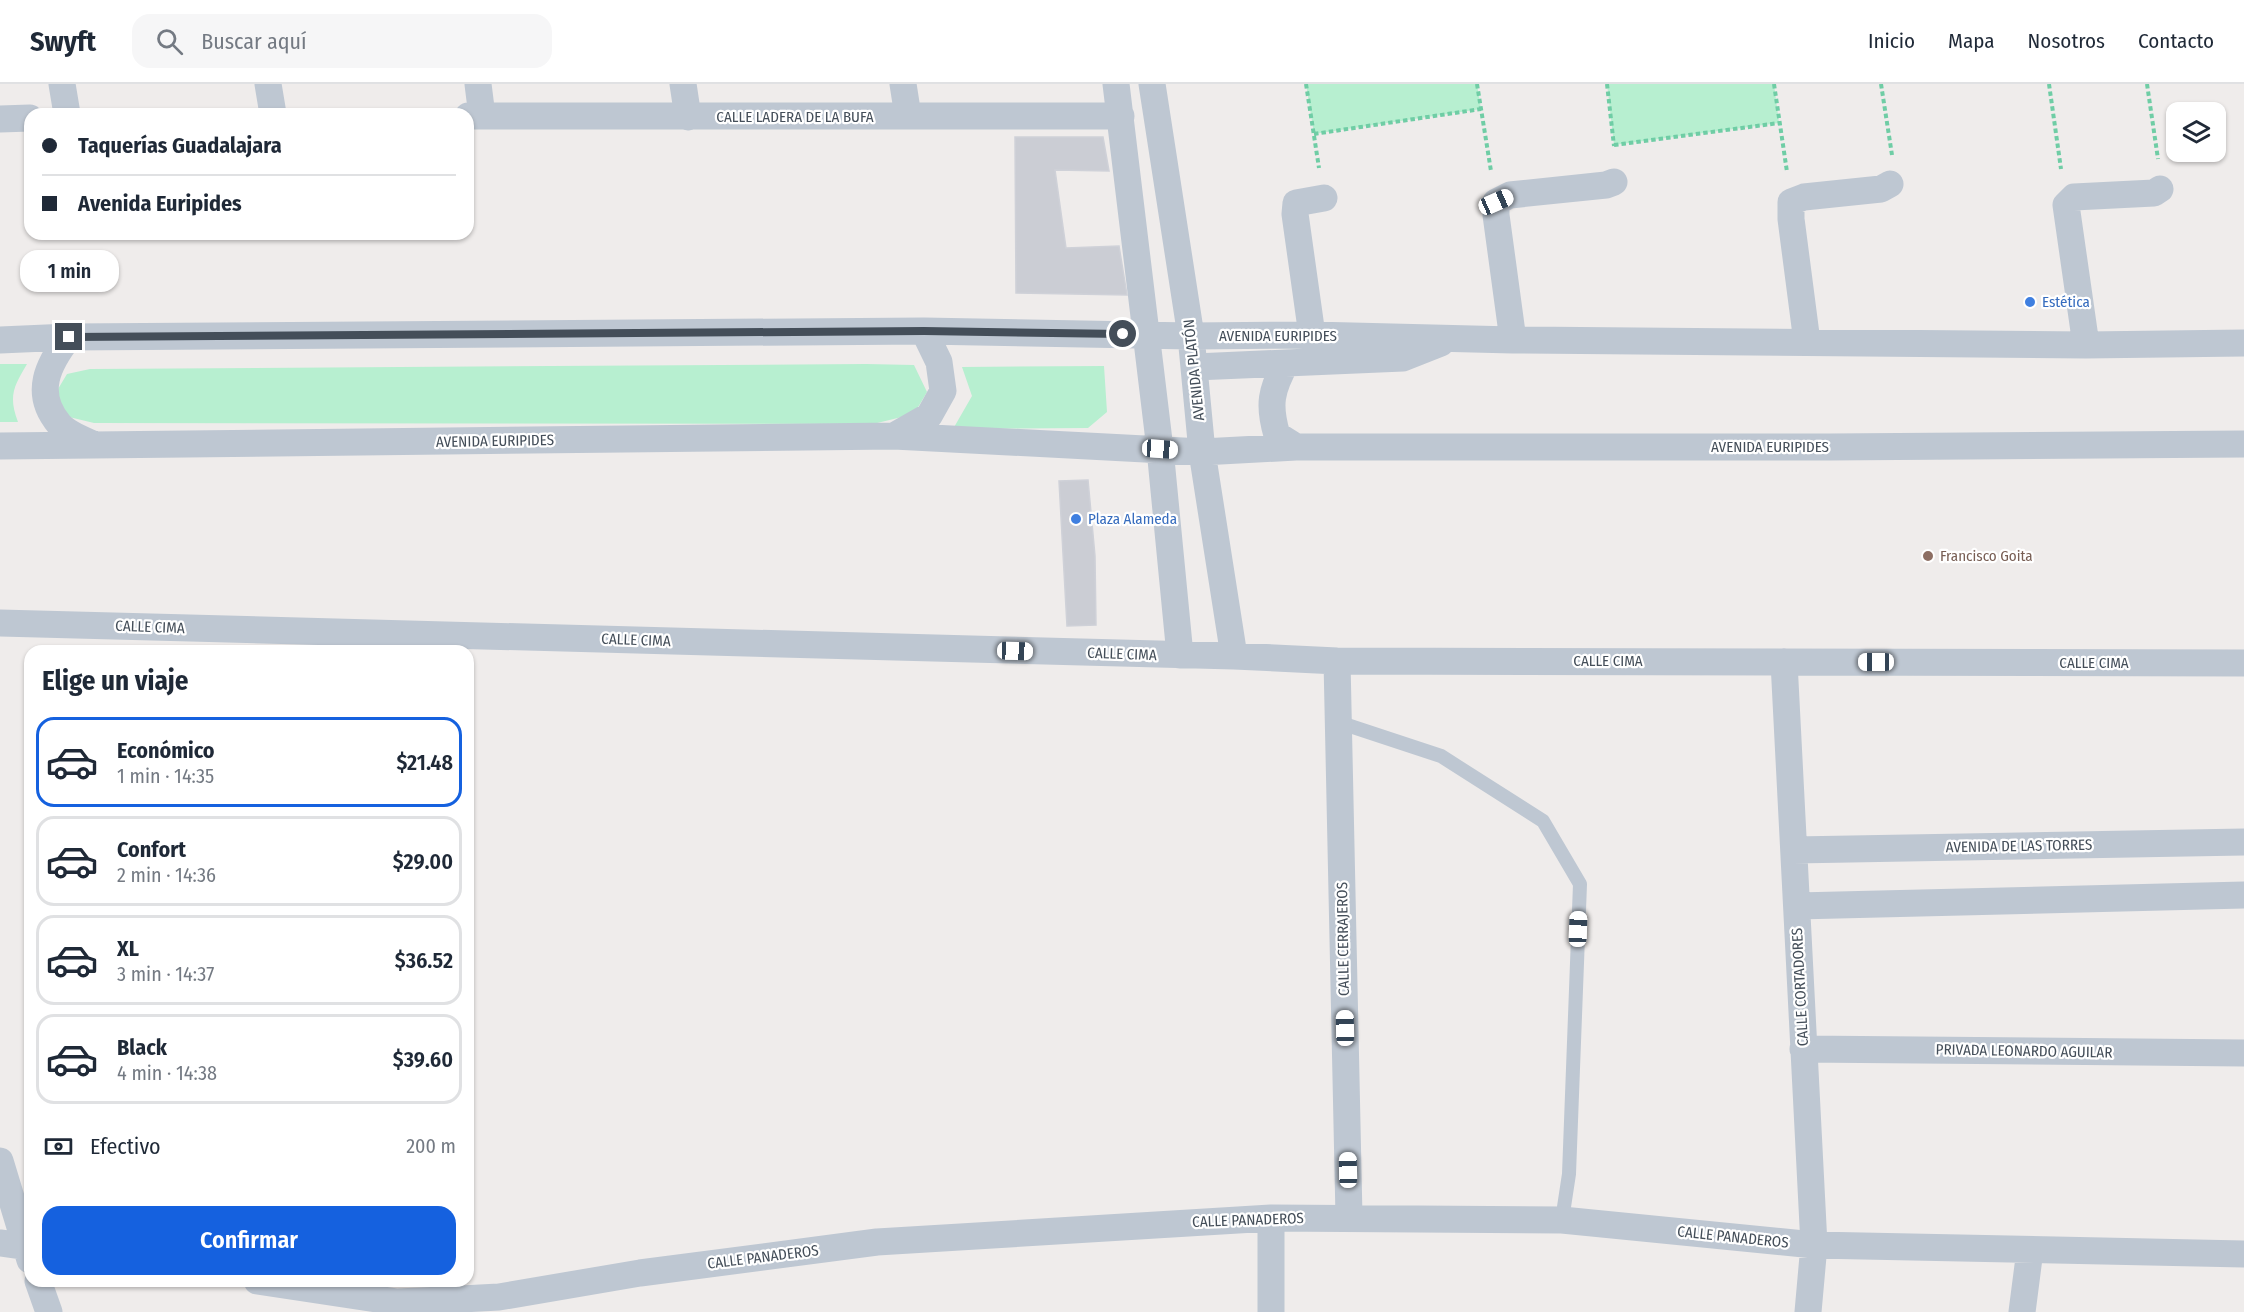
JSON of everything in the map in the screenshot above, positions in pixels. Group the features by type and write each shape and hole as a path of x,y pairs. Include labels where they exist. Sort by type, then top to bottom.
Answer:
{"street":[{"path":"62,84 66,108"},
{"path":"268,84 272,108"},
{"path":"475,116 478,84"},
{"path":"683,84 688,117"},
{"path":"903,84 908,116"},
{"path":"1116,84 1160,449 1180,655"},
{"name":"AVENIDA PLATÓN","path":"1152,84 1196,367 1202,452 1234,656"},
{"name":"CALLE LADERA DE LA BUFA","path":"475,116 1121,116"},
{"path":"0,119 24,118"},
{"path":"1513,340 1496,202 1510,195 1606,185 1614,182"},
{"path":"1807,342 1791,219 1791,202 1804,196 1881,189 1890,184"},
{"path":"2086,345 2066,205 2074,197 2154,193 2160,189"},
{"path":"1312,334 1295,214 1296,203 1324,198"},
{"name":"AVENIDA EURIPIDES","path":"894,436 929,416 943,391 939,362 924,331"},
{"name":"AVENIDA EURIPIDES","path":"0,340 69,337 924,331 1191,336 1312,334 1513,340 2086,345 2244,343"},
{"name":"AVENIDA EURIPIDES","path":"69,337 56,354 47,372 46,401 60,426 96,446"},
{"name":"AVENIDA EURIPIDES","path":"1196,367 1403,358 1453,338"},
{"name":"AVENIDA EURIPIDES","path":"1286,363 1274,385 1272,416 1277,435 1296,447"},
{"name":"AVENIDA EURIPIDES","path":"0,446 894,436 1202,452 1296,447 2244,444"},
{"name":"CALLE CIMA","path":"0,623 1234,656 1336,661 2244,663"},
{"name":"CALLE CERRAJEROS","path":"1336,661 1349,1217"},
{"name":"CALLE CORTADORES","path":"1784,662 1814,1245 1808,1312"},
{"name":"AVENIDA DE LAS TORRES","path":"1794,850 2244,842"},
{"path":"1797,906 2244,894"},
{"name":"PRIVADA LEONARDO AGUILAR","path":"1803,1049 2244,1053"},
{"path":"0,1161 21,1249"},
{"path":"1271,1218 1271,1312"},
{"name":"CALLE PANADEROS","path":"297,1287 397,1302 499,1297 640,1273 877,1242 1271,1218 1562,1220 1814,1245 2244,1254"},
{"path":"2022,1312 2030,1250"},
{"path":"40,1287 49,1312"}],"lane":[{"path":"1338,722 1441,756 1543,821 1580,884 1569,1174 1562,1220"}],"path":[{"path":"1306,84 1324,198"},
{"path":"1477,84 1496,202"},
{"path":"1607,84 1618,173 1614,182"},
{"path":"1774,84 1791,202"},
{"path":"1881,84 1894,173 1890,184"},
{"path":"2049,84 2066,205"},
{"path":"2147,84 2161,181 2160,189"},
{"path":"1314,134 1481,110"},
{"path":"1614,146 1779,123"}],"green space":[{"path":"1306,84 1477,84 1481,109 1314,134"},
{"path":"1607,84 1774,84 1779,123 1614,145"},
{"path":"0,364 27,364 14,391 13,405 18,422 0,422"},
{"path":"914,365 927,392 914,414 873,424 94,423 69,417 55,394 67,374 90,369"},
{"path":"1104,366 1107,412 1088,428 953,429 972,396 962,367"}],"building":[{"path":"1015,137 1103,137 1109,171 1055,170 1066,248 1119,246 1127,295 1016,293"},
{"name":"Plaza Alameda","path":"1088,480 1095,556 1096,625 1067,626 1059,481"}],"place":[{"name":"Estética","path":"2030,302"},
{"name":"Plaza Alameda","path":"1076,519"},
{"name":"Francisco Goita","path":"1928,556"}],"route":[{"path":"69,337 924,331 1123,334"}]}
